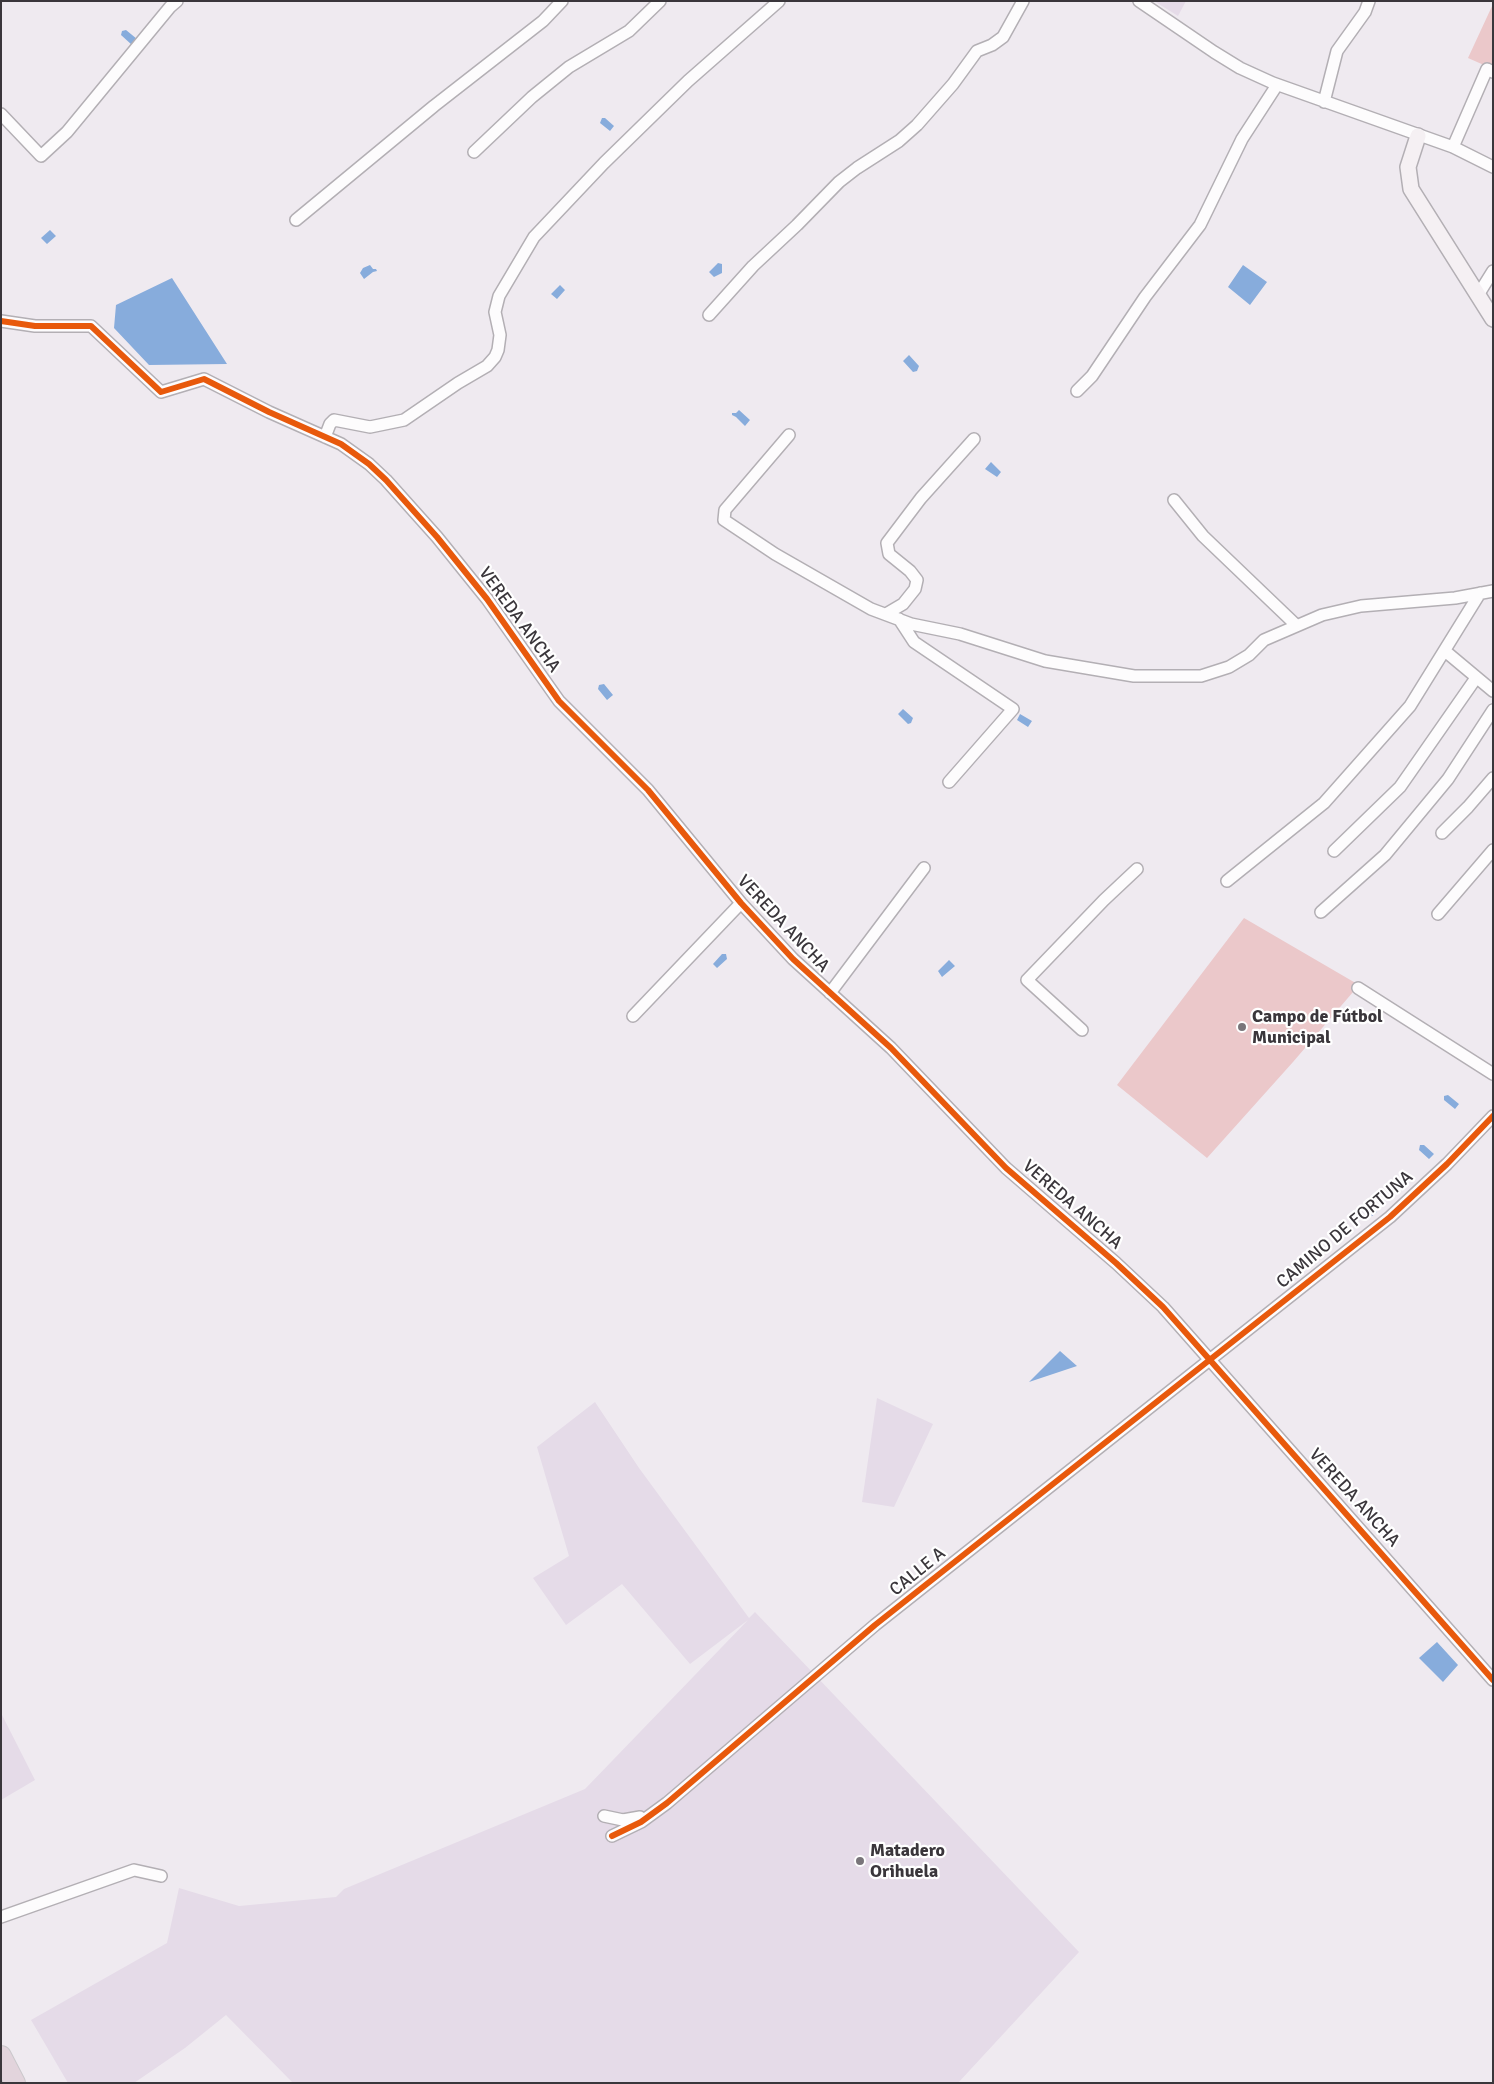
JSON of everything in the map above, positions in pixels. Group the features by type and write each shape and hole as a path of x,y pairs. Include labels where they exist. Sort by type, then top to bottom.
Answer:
{"highway":[{"path":"1,2056 15,2083"}],"street":[{"path":"1,114 41,156 67,132 170,7 177,1"},
{"path":"296,220 434,106 542,21 562,1"},
{"path":"474,152 532,97 585,56 629,31 660,1"},
{"path":"325,437 330,424 334,420 370,427 404,420 458,383 487,366 498,350 500,335 495,312 499,296 534,237 604,163 688,81 780,1"},
{"path":"709,315 752,266 840,182 857,168 899,141 917,125 953,84 973,55 1004,37 1023,1"},
{"path":"1139,1 1240,68 1277,85 1453,148 1493,167"},
{"path":"1324,102 1337,51 1365,12 1370,1"},
{"path":"1453,148 1487,70 1493,72"},
{"path":"1077,391 1092,376 1140,305 1200,225 1242,138 1277,85"},
{"path":"1418,136 1408,167 1411,189 1493,319"},
{"path":"1478,295 1493,271"},
{"name":"VEREDA ANCHA","path":"1,322 35,326 91,326 161,392 204,379 269,412 325,437 356,454 369,464 437,536 487,599 559,702 648,790 741,903 793,959 891,1048 1006,1168 1116,1263 1163,1307 1493,1680"},
{"path":"789,435 725,510 724,520 776,554 857,602 911,624 968,636 1046,661 1134,676 1201,676 1228,667 1249,655 1264,640 1322,615 1361,606 1455,598 1493,591"},
{"path":"886,614 903,604 915,589 917,580 889,554 887,543 921,498 974,439"},
{"path":"1174,500 1203,536 1296,625"},
{"path":"1227,881 1324,803 1410,706 1480,593"},
{"path":"899,619 914,642 1014,709 949,782"},
{"path":"1445,652 1493,691"},
{"path":"1334,851 1400,787 1476,678"},
{"path":"1321,912 1384,855 1404,832 1448,780 1493,710"},
{"path":"1442,833 1493,778"},
{"path":"1438,914 1493,850"},
{"path":"830,993 924,868"},
{"path":"1082,1030 1027,980 1137,868"},
{"path":"633,1016 741,903"},
{"path":"1358,988 1493,1074"},
{"name":"CAMINO DE FORTUNA","path":"1209,1358 1396,1212 1447,1164 1493,1116"},
{"name":"CALLE A","path":"612,1836 641,1822 667,1803 875,1625 1209,1358"},
{"path":"604,1816 623,1820 651,1814"},
{"path":"1,1917 134,1870 161,1876"}],"shaded area":[{"path":"1154,1 1186,1 1178,16"},
{"path":"1493,4 1493,69 1468,58"},
{"name":"Campo de Fútbol Municipal","path":"1244,918 1359,985 1207,1158 1117,1085"},
{"path":"877,1398 933,1424 894,1507 862,1502"},
{"path":"595,1402 639,1468 749,1618 755,1612 1079,1952 958,2083 293,2083 226,2015 185,2048 134,2083 68,2083 31,2020 167,1943 179,1888 239,1906 336,1897 344,1889 585,1789 748,1620 690,1664 622,1584 566,1625 533,1578 569,1556 537,1447"},
{"path":"1,1713 35,1780 1,1800"}],"water":[{"path":"126,30 137,39 132,45 121,35 122,31"},
{"path":"602,118 605,118 614,126 610,131 600,123"},
{"path":"50,230 56,236 47,244 41,238"},
{"path":"718,263 722,264 722,273 714,277 709,272"},
{"path":"370,265 377,271 364,279 360,273 363,268"},
{"path":"1243,265 1267,282 1250,305 1228,287"},
{"path":"172,278 227,364 149,365 114,328 116,305"},
{"path":"560,285 565,290 557,299 551,294"},
{"path":"909,355 919,366 917,371 913,372 903,361"},
{"path":"739,410 750,420 745,426 732,415 732,413 736,413"},
{"path":"991,462 1001,472 997,477 985,469"},
{"path":"604,684 613,695 607,700 598,689 599,685"},
{"path":"903,709 913,718 911,723 908,724 898,714"},
{"path":"1020,714 1032,721 1028,727 1017,720"},
{"path":"722,954 726,954 727,959 717,968 713,964"},
{"path":"949,960 955,966 942,977 938,971"},
{"path":"1448,1095 1459,1104 1455,1109 1444,1100 1444,1096"},
{"path":"1420,1145 1424,1145 1434,1154 1429,1159 1419,1150"},
{"path":"1369,1201 1377,1212 1372,1216 1363,1206 1365,1202"},
{"path":"1060,1351 1077,1366 1029,1382"},
{"path":"1437,1642 1458,1665 1443,1682 1419,1658"}],"cycle path":[{"path":"1,321 35,326 91,326 161,392 204,379 269,412 341,444 369,464 386,480 437,537 487,599 559,701 648,790 741,903 793,959 891,1048 1006,1168 1116,1263 1163,1307 1493,1680"},
{"path":"612,1836 641,1822 667,1803 875,1625 1390,1217 1447,1164 1493,1116"}],"place":[{"name":"Campo de Fútbol Municipal","path":"1242,1027"},
{"name":"Matadero Orihuela","path":"860,1861"}]}
